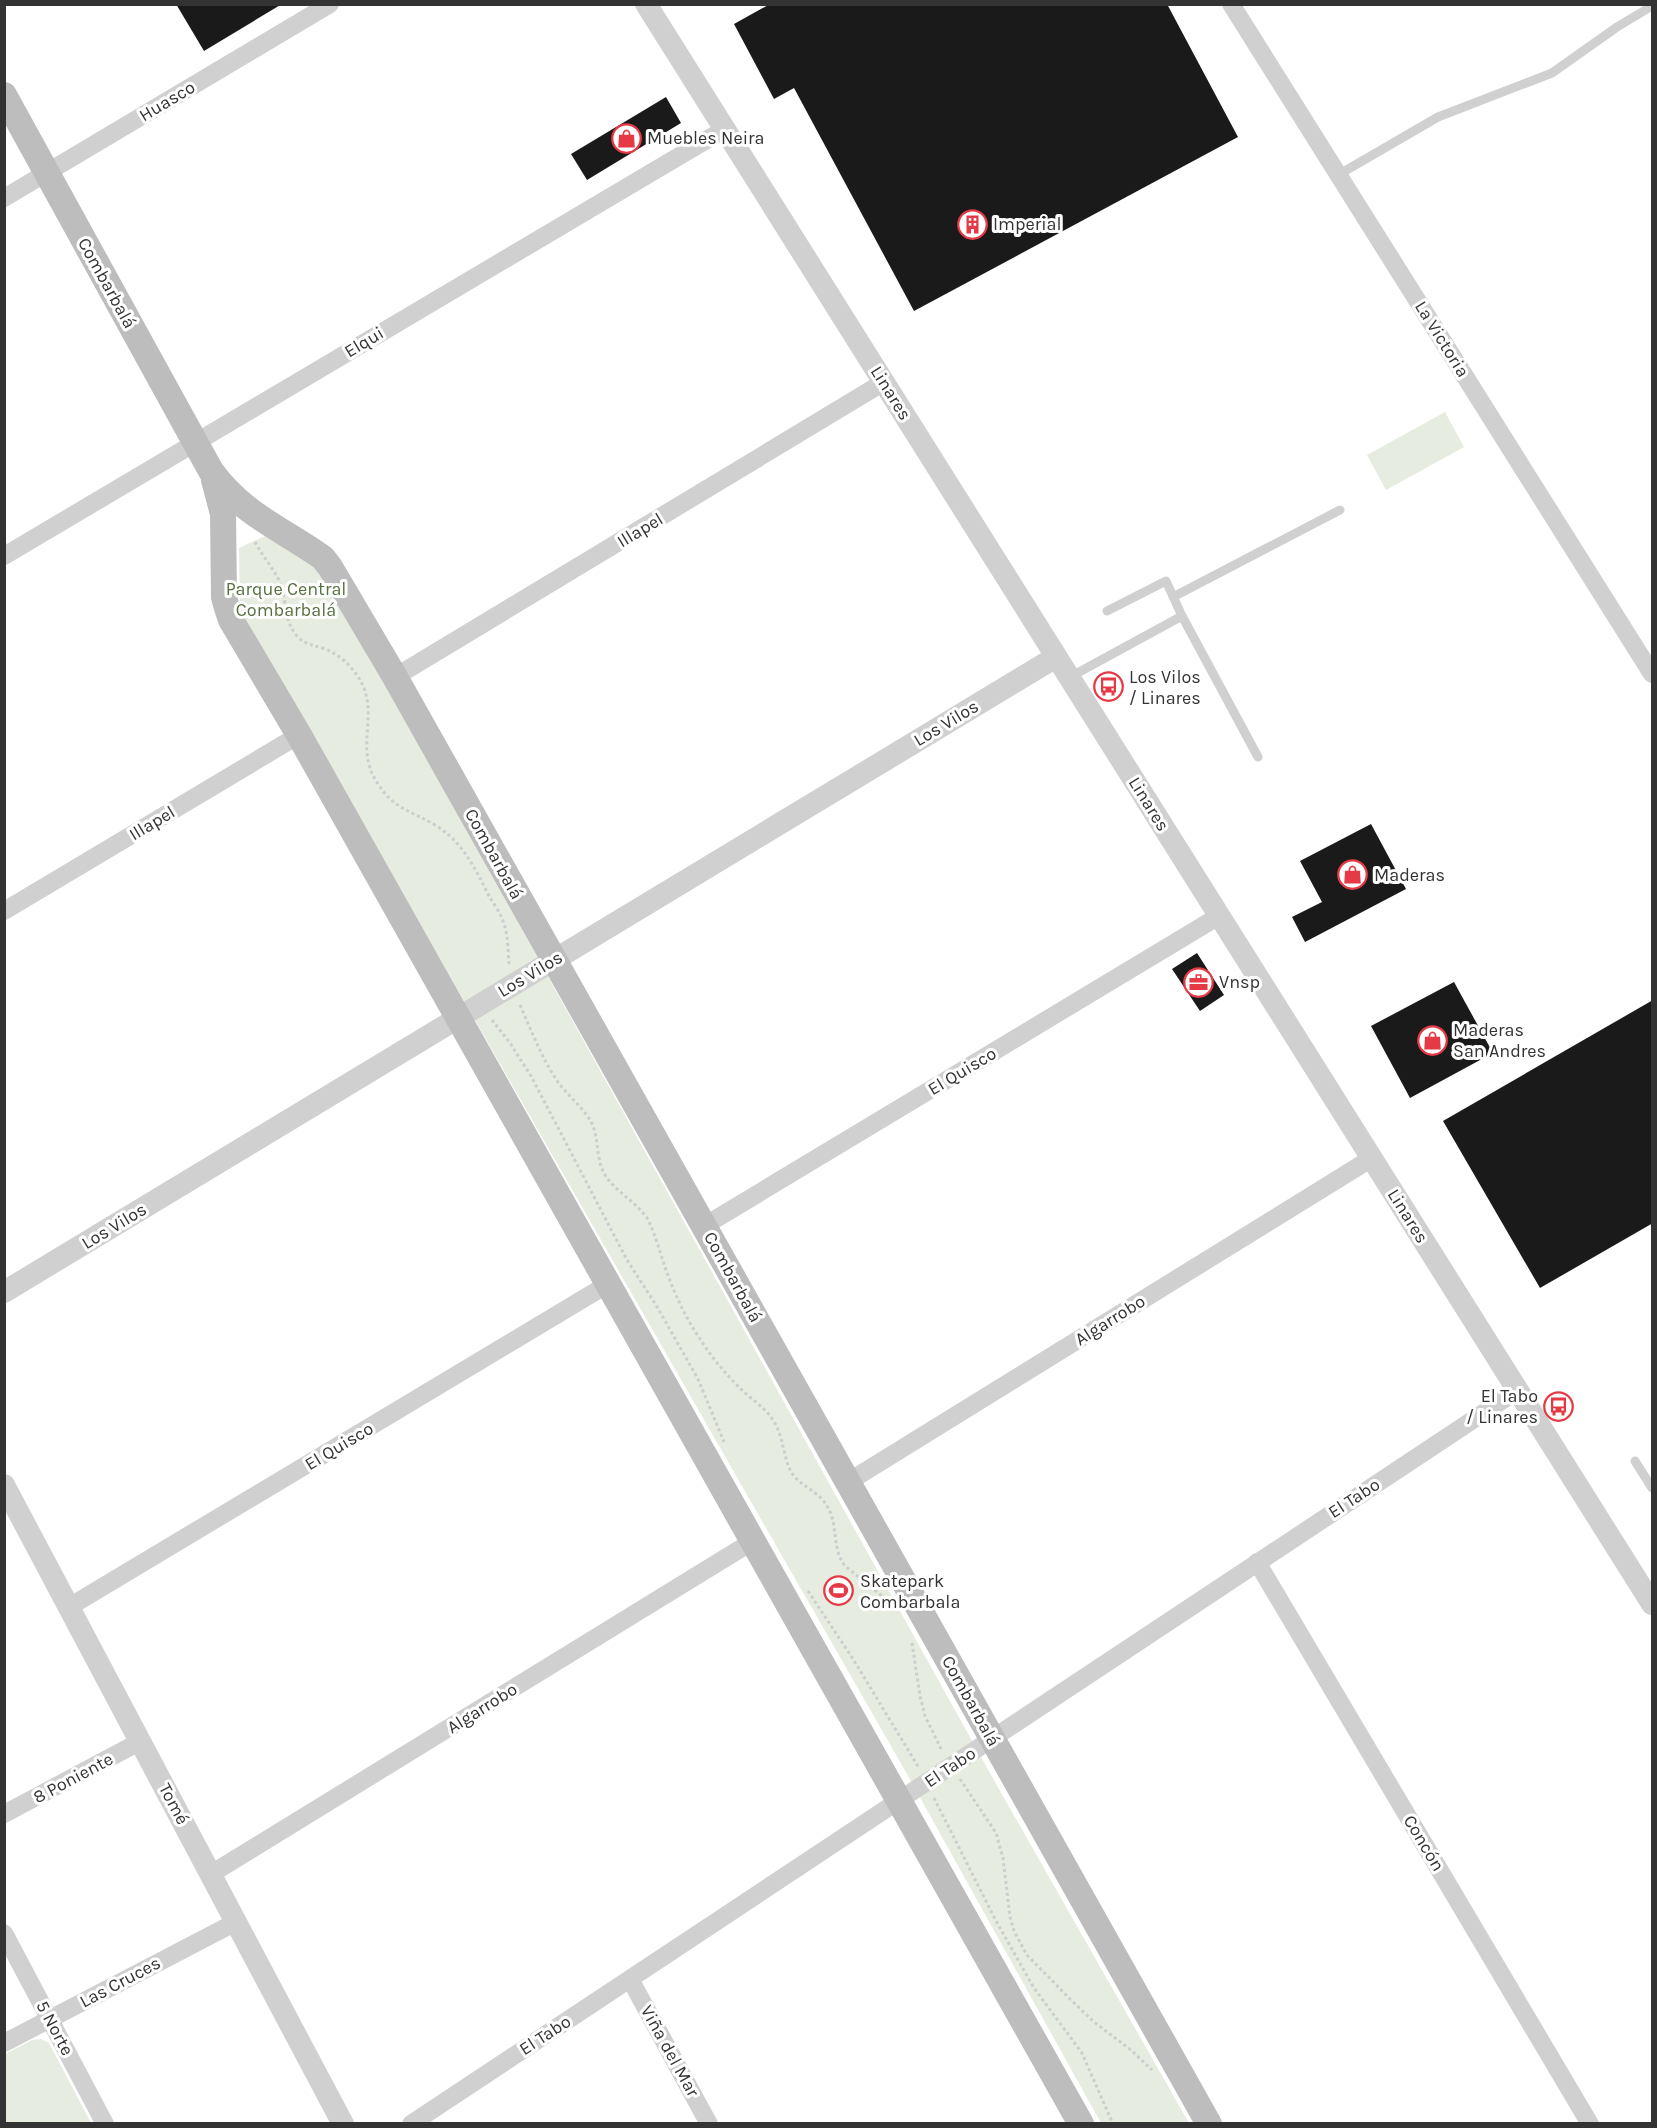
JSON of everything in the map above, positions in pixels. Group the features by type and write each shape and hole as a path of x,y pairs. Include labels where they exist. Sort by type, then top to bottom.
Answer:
{"main road":[{"name":"Combarbalá","path":"4,94 211,471 260,527 323,558 395,677 1209,2124"},
{"name":"Combarbalá","path":"211,471 223,514 224,597 231,620 469,1012 608,1284 1081,2124"},
{"path":"224,555 236,538 260,527"}],"street":[{"name":"Huasco","path":"4,198 330,4"},
{"name":"Linares","path":"646,4 1652,1601"},
{"name":"La Victoria","path":"1231,4 1653,674"},
{"name":"Elqui","path":"4,555 724,129"},
{"name":"Illapel","path":"395,677 884,382"},
{"name":"Los Vilos","path":"4,1292 1056,657"},
{"name":"Illapel","path":"4,911 299,735"},
{"name":"El Quisco","path":"704,1226 1220,916"},
{"name":"Algarrobo","path":"848,1482 1372,1158"},
{"name":"El Quisco","path":"69,1607 608,1284"},
{"name":"El Tabo","path":"411,2124 1518,1390"},
{"name":"Tomé","path":"4,1485 342,2124"},
{"name":"Algarrobo","path":"211,1874 753,1541"},
{"name":"Concón","path":"1257,1562 1590,2124"},
{"name":"8 Poniente","path":"4,1814 141,1741"},
{"name":"Las Cruces","path":"4,2043 236,1922"},
{"name":"5 Norte","path":"4,1934 105,2124"},
{"name":"Viña del Mar","path":"630,1979 709,2124"}],"lane":[{"path":"1338,175 1438,117 1552,74 1617,27 1653,6"},
{"path":"1173,597 1340,510"},
{"path":"1107,611 1166,581 1182,616 1258,757"},
{"path":"1070,678 1182,616"},
{"path":"1635,1461 1653,1488"}],"path":[{"path":"260,527 260,550 279,581 288,621 296,635 308,645 336,655 356,674 363,686 368,709 365,744 367,758 378,785 399,807 436,825 463,849 505,924 510,971 515,964"},
{"path":"511,986 547,1065 558,1082 588,1117 593,1127 599,1161 604,1173 611,1183 639,1207 647,1218 677,1298 700,1340 728,1375 768,1413 780,1431 793,1475 819,1495 832,1515 836,1526 837,1552 845,1566 877,1590 893,1606"},
{"path":"469,1012 510,1043 531,1076 627,1260 656,1305 698,1379 728,1451"},
{"path":"808,1591 913,1756 996,1921 1034,1988 1082,2053 1113,2124"},
{"path":"911,1640 925,1716 951,1766 996,1833 1003,1858 1010,1917 1014,1931 1027,1955 1094,2022 1136,2054 1155,2073"}],"green space":[{"path":"1445,412 1464,447 1386,490 1367,455"},
{"name":"Parque Central Combarbalá","path":"267,535 319,564 991,1775 1189,2123 1101,2123 907,1774 240,610 239,548"},
{"path":"41,2039 49,2043 91,2123 5,2123 5,2054 32,2040"}],"building":[{"path":"176,4 282,4 204,51"},
{"name":"Imperial","path":"770,4 1167,4 1238,137 914,311 794,88 774,99 734,24"},
{"name":"Muebles Neira","path":"666,97 681,123 587,180 571,154"},
{"name":"Maderas","path":"1371,824 1406,889 1305,942 1292,917 1322,902 1300,861"},
{"name":"Vnsp","path":"1197,953 1224,995 1200,1011 1172,969"},
{"name":"Maderas San Andres","path":"1454,982 1493,1053 1410,1098 1371,1026"},
{"path":"1653,1000 1653,1223 1540,1288 1443,1121"}],"place":[{"name":"Muebles Neira","path":"626,138"},
{"name":"Imperial","path":"972,224"},
{"name":"Los Vilos / Linares","path":"1108,687"},
{"name":"Maderas","path":"1353,875"},
{"name":"Vnsp","path":"1198,982"},
{"name":"Maderas San Andres","path":"1432,1040"},
{"name":"El Tabo / Linares","path":"1559,1406"},
{"name":"Skatepark Combarbala","path":"839,1591"}]}
